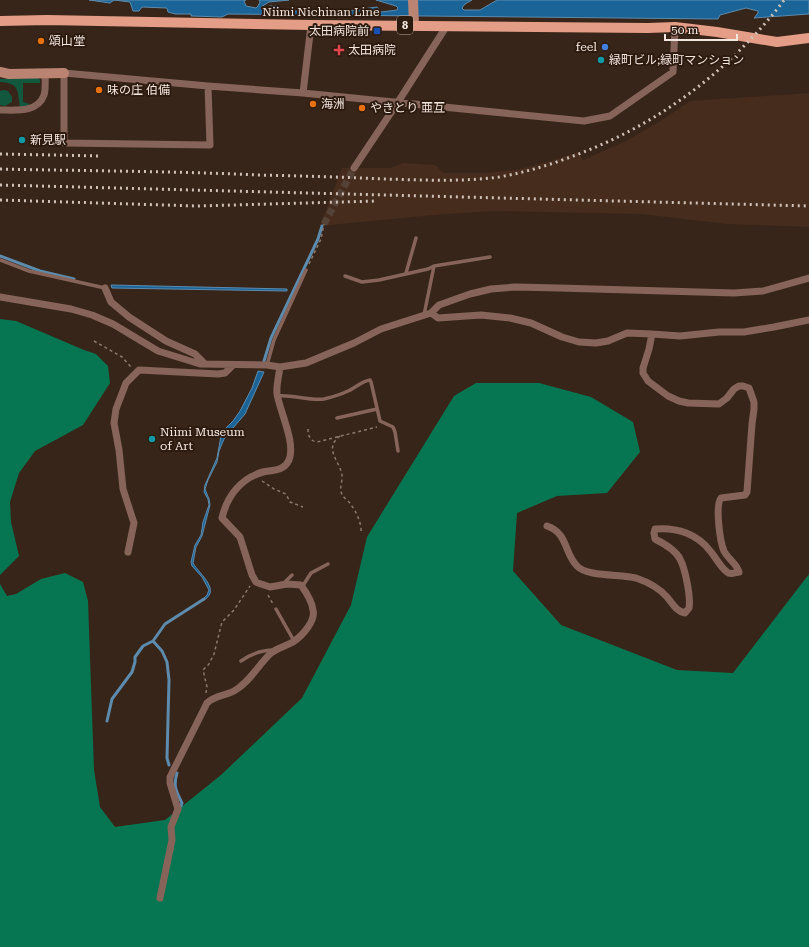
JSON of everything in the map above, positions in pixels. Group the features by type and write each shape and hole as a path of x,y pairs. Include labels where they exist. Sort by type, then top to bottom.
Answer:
{"main road":[{"name":"Niimi Nichinan Line","path":"0,21 47,20 311,25 414,25 446,27 675,27 777,42 809,38"}],"street":[{"path":"413,0 414,25"},
{"path":"303,93 311,25"},
{"path":"354,168 446,27"},
{"path":"0,72 9,74 64,73 303,93 584,121 610,116 673,72 675,27"},
{"path":"0,110 24,110 39,103 44,95 45,73"},
{"path":"64,73 64,143 210,145 208,86"},
{"path":"0,297 71,309 92,315 113,324 158,351 200,364 267,365 280,367 306,363 381,329 428,314 439,305 470,294 491,289 515,287 734,293 763,290 809,278"},
{"path":"105,288 111,302 129,317 166,341 195,354 206,364"},
{"path":"428,314 438,318 481,315 510,318 531,323 562,337 579,342 596,343 608,341 627,333 680,336 719,332 744,332 774,328 809,320"},
{"path":"546,526 561,535 574,562 582,570 635,578 651,584 666,596 679,611 685,613 688,609 689,598 684,568 679,557 656,539 654,533 656,530 665,528 692,534 708,548 726,572 731,574 739,572 738,568 729,559 724,550 719,523 718,505 721,498 744,494 747,492 754,409 752,396 749,388 739,386 719,404 688,403 668,396 648,381 643,373 652,334"},
{"path":"128,552 134,523 123,489 119,450 114,423 116,409 126,383 139,370 218,374 225,373 233,365"},
{"path":"160,898 172,840 171,826 178,809 170,784 170,777 207,703 212,698 233,691 244,684 272,652 294,641 305,631 314,614 309,598 301,585 270,586 256,582 240,537 222,518 229,497 238,485 259,474 280,470 288,462 290,456 290,444 277,396 280,367"}],"lane":[{"path":"406,273 416,238"},
{"path":"345,276 362,282 379,280 428,269 434,266 490,258"},
{"path":"0,260 29,271 105,288"},
{"path":"428,314 434,266"},
{"path":"267,365 274,340 306,270"},
{"path":"277,396 284,395 322,399 337,396 368,380 371,382 380,421 393,427 398,451"},
{"path":"337,418 377,409"},
{"path":"302,587 311,573 328,564"},
{"path":"282,585 292,575"},
{"path":"276,609 294,641"},
{"path":"241,661 256,653 266,650 276,650"}],"path":[{"path":"306,270 321,239 324,224"},
{"path":"94,341 122,357 129,363 135,375"},
{"path":"308,429 310,438 313,442 317,442 370,428 385,426 393,427"},
{"path":"340,436 336,440 333,450 335,460 342,474 340,487 341,493 342,496 353,506 360,524 361,533"},
{"path":"259,474 265,483 286,494 290,502 303,507"},
{"path":"204,709 203,706 206,687 203,670 210,664 214,654 222,622 234,610 254,578"},
{"path":"264,585 276,609"}],"shaded area":[{"path":"809,93 809,227 727,224 641,214 493,211 320,226 342,168 390,168 403,163 435,165 444,173 485,173 516,170 578,152 583,160 626,141 659,122 690,101"}],"green space":[{"path":"38,78 40,83 23,83 23,102 30,104 20,107 18,93 15,86 0,82 0,79"},
{"path":"0,91 8,91 12,97 12,102 5,106 0,105"},
{"path":"0,319 16,321 96,354 108,366 110,383 83,425 35,451 19,473 10,502 11,522 19,556 0,575"},
{"path":"476,383 539,383 591,397 633,422 640,452 607,493 557,496 517,513 513,571 561,625 677,670 733,673 809,574 809,947 0,947 0,584 7,596 16,594 41,579 65,573 83,582 88,601 94,770 100,807 115,827 165,820 221,775 302,698 351,605 367,537 454,396"}],"water":[{"path":"89,0 114,0 110,3"},
{"path":"114,0 246,0 244,1 246,6 256,8 260,2 259,0 289,0 269,2 261,7 263,10 270,6 276,6 285,12 305,9 348,11 377,7 381,12 397,10 398,8 376,0 472,0 465,4 462,8 464,10 480,10 497,0 809,0 809,14 754,18 758,11 746,8 720,15 718,19 228,14 222,17 175,14 168,12 167,8 142,7 139,11 133,11 130,2"},
{"path":"111,285 287,289 287,291 112,288"},
{"path":"258,371 264,372 245,414 224,439 219,451 217,462 205,489 210,505 202,536 196,547 193,563 208,583 210,593 207,598 200,602 207,595 209,590 202,577 192,566 191,562 195,545 201,535 203,522 209,505 208,499 204,492 205,485 217,458 221,436 240,411 252,388"}],"waterway":[{"path":"264,361 271,338 318,239 322,226"},
{"path":"0,256 40,271 74,279"},
{"path":"107,721 112,699 132,672 135,657 143,646 153,641 165,624 204,599"},
{"path":"153,641 162,651 167,662 169,680 167,758 169,765"},
{"path":"177,773 175,785 182,803 181,806"}],"tunnel":[{"path":"324,224 354,168"}],"railway":[{"path":"0,169 428,180 485,179 516,174 549,165 589,150 636,128 658,115 679,101 720,69 757,33 784,0"},
{"path":"0,154 101,156"},
{"path":"0,185 809,206"},
{"path":"0,200 197,206 377,201"}],"place":[{"name":"太田病院前","path":"377,31"},
{"name":"頌山堂","path":"41,41"},
{"name":"feel","path":"605,47"},
{"name":"太田病院","path":"339,50"},
{"name":"緑町ビル;緑町マンション","path":"601,60"},
{"name":"味の庄 伯備","path":"99,90"},
{"name":"海洲","path":"313,104"},
{"name":"やきとり 亜互","path":"362,108"},
{"name":"新見駅","path":"22,140"},
{"name":"Niimi Museum of Art","path":"152,439"}]}
